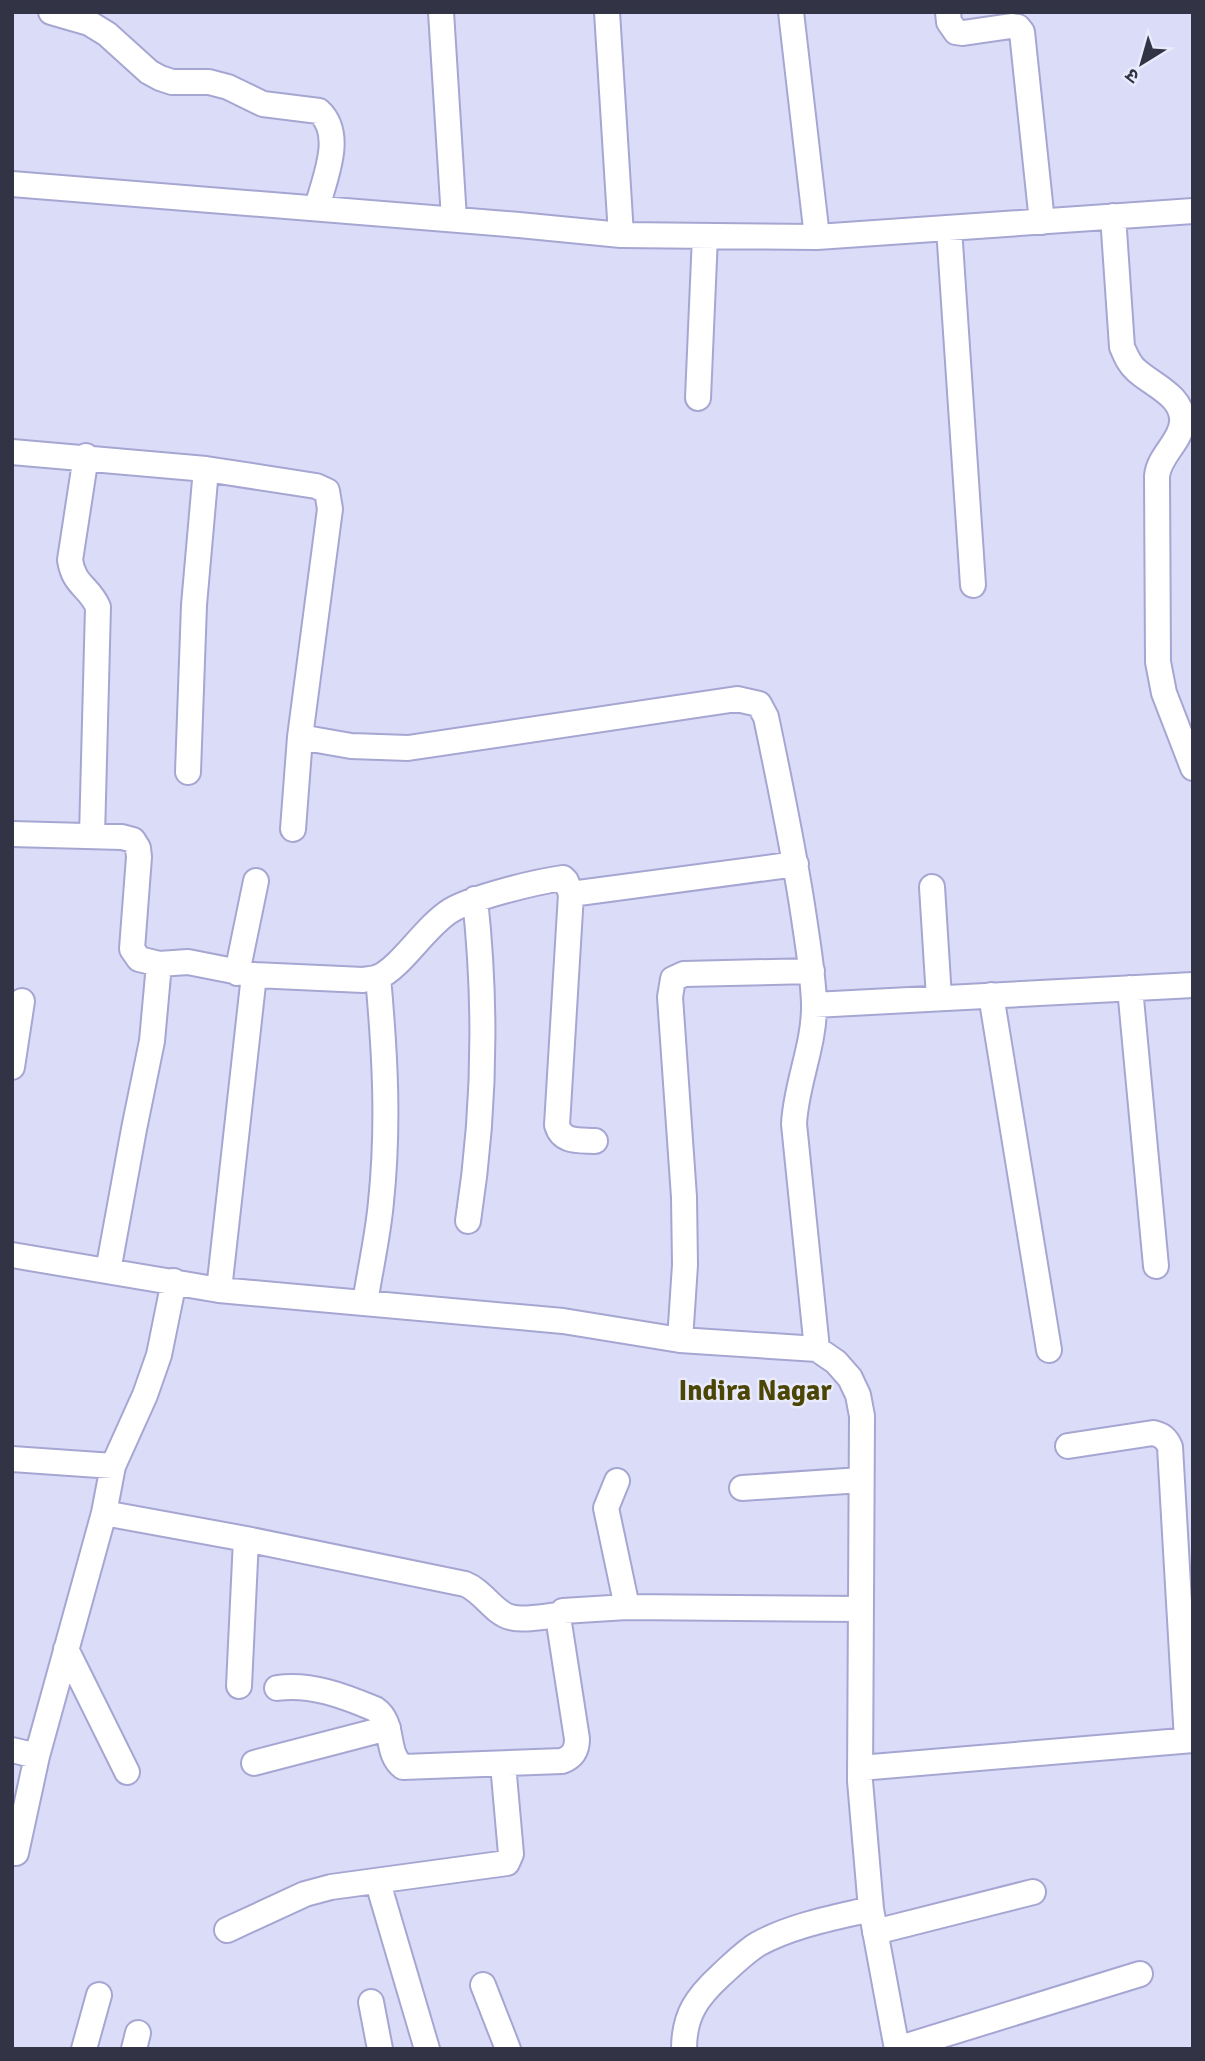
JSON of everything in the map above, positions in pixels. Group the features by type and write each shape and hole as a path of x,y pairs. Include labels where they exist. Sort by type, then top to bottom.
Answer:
{"street":[{"path":"51,12 89,23 107,34 149,72 160,78 172,82 209,82 228,87 263,104 319,111 331,126 332,135 317,208"},
{"path":"441,12 454,219"},
{"path":"607,12 621,236"},
{"path":"791,12 817,237"},
{"path":"948,12 949,22 956,32 1012,26 1018,27 1022,32 1042,222"},
{"path":"12,184 454,219 621,236 817,237 1193,211"},
{"path":"1113,216 1122,347 1137,371 1173,398 1182,411 1180,433 1158,465 1157,630 1158,662 1164,693 1193,768"},
{"path":"949,228 974,585"},
{"path":"698,398 705,236"},
{"path":"12,452 86,456 206,469 316,486 327,491 330,509 300,737 293,829"},
{"path":"86,456 70,560 72,573 78,583 94,598 98,607 92,836"},
{"path":"188,772 194,605 206,469"},
{"path":"300,737 351,746 408,748 737,699 759,704 766,717 796,864 812,971 812,1036 795,1098 793,1124 817,1349"},
{"path":"12,834 122,837 133,840 139,857 132,949 139,960 159,964 188,962 246,974 363,980 378,977 389,970 433,924 450,911 475,899 563,878 571,894 558,1125 559,1133 565,1138 595,1141"},
{"path":"571,894 796,864"},
{"path":"219,1290 256,881"},
{"path":"932,887 939,998"},
{"path":"468,1222 480,1132 484,1062 481,950 475,899"},
{"path":"108,1271 152,1041 159,964"},
{"path":"680,1340 685,1265 684,1197 670,997 673,979 684,974 812,971"},
{"path":"365,1303 381,1204 385,1140 386,1070 378,977"},
{"path":"814,1005 1193,985"},
{"path":"1130,988 1156,1266"},
{"path":"991,995 1049,1350"},
{"path":"12,1067 22,1001"},
{"path":"12,1255 219,1290 563,1321 680,1340 817,1349 836,1362 850,1378 858,1395 862,1416 860,1768 873,1921 897,2049 1140,1974"},
{"path":"16,1853 37,1756 104,1513 114,1466 156,1365 174,1281"},
{"path":"860,1768 1190,1740 1170,1447 1161,1435 1153,1433 1068,1446"},
{"path":"12,1459 114,1466"},
{"path":"742,1489 862,1480"},
{"path":"617,1481 606,1508 627,1606"},
{"path":"104,1513 465,1584 480,1592 499,1611 510,1617 560,1615 569,1609 627,1606 860,1609"},
{"path":"239,1686 246,1539"},
{"path":"277,1688 303,1686 367,1706 382,1714 392,1752 398,1764 403,1767 570,1759 577,1746 560,1615"},
{"path":"66,1649 127,1772"},
{"path":"254,1763 387,1728"},
{"path":"12,1751 37,1756"},
{"path":"227,1930 305,1894 331,1887 508,1863 511,1854 503,1764"},
{"path":"684,2049 688,2017 697,2002 711,1985 757,1945 802,1927 873,1921 1033,1892"},
{"path":"381,1893 427,2049"},
{"path":"483,1985 508,2049"},
{"path":"84,2049 99,1996"},
{"path":"371,2001 380,2049"}],"district":[{"name":"Indira Nagar","path":"755,1390"}]}
